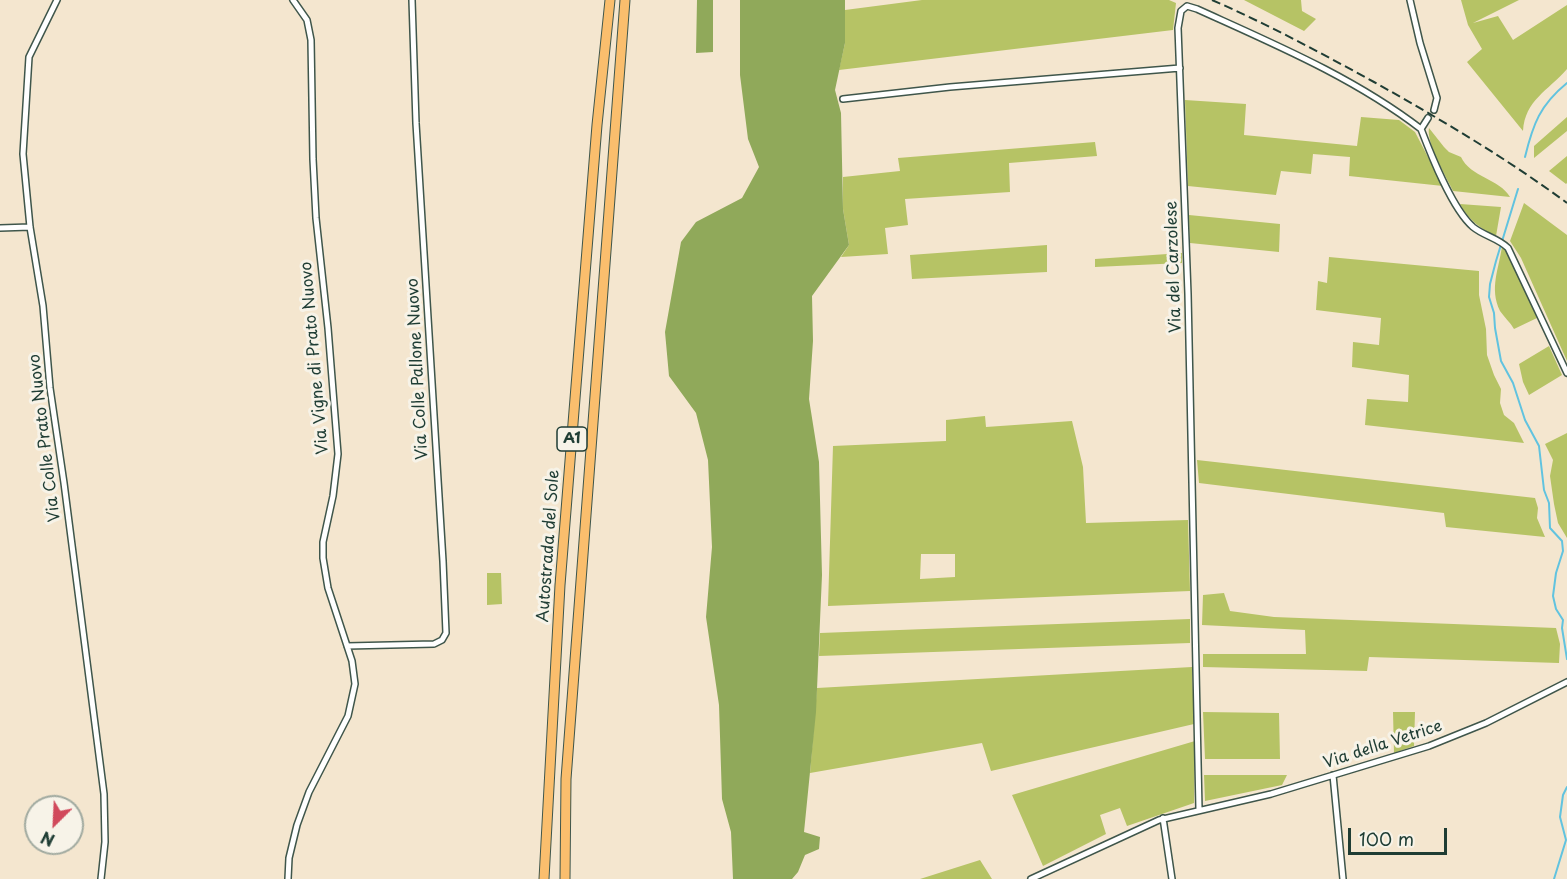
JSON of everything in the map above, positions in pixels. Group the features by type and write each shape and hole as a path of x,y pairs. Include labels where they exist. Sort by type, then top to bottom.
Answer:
{"highway":[{"name":"Autostrada del Sole","path":"544,879 560,585 596,137 610,0"},
{"name":"Autostrada del Sole","path":"565,879 566,779 626,0"}],"street":[{"name":"Via Colle Prato Nuovo","path":"57,0 28,64 23,142 30,227 43,306 50,387 104,794 105,842 101,879"},
{"name":"Via Vigne di Prato Nuovo","path":"288,879 291,850 297,825 309,792 348,716 355,691 354,669 333,608 323,558 323,542 335,488 338,454 316,218 311,40 307,20 302,10 292,0"},
{"name":"Via Colle Pallone Nuovo","path":"347,646 432,645 442,640 446,633 416,123 412,0"},
{"path":"1410,0 1437,98 1434,110"},
{"name":"Via del Carzolese","path":"1200,809 1189,317 1180,68 1179,18 1183,9 1190,7 1254,35 1361,88 1388,104 1421,129"},
{"path":"843,99 960,86 1180,68"},
{"path":"1428,118 1421,129 1439,170 1463,214 1473,227 1507,246 1567,373"},
{"path":"0,228 30,227"},
{"name":"Via della Vetrice","path":"1031,879 1163,818 1264,795 1400,756 1462,734 1567,682"},
{"path":"1333,775 1343,879"},
{"path":"1163,818 1172,879"}],"green space":[{"path":"697,0 713,0 713,52 696,53"},
{"path":"740,0 845,0 845,43 835,90 841,113 843,209 849,245 812,296 813,341 809,399 819,462 822,575 816,712 804,832 820,837 819,849 805,855 798,872 792,879 733,879 731,832 722,799 719,705 706,617 712,547 708,460 696,413 669,376 665,332 681,242 696,222 742,198 759,167 748,139 740,75"},
{"path":"922,0 1169,0 1176,3 1173,30 839,70 845,43 845,10"},
{"path":"1244,0 1301,0 1302,11 1316,19 1304,31"},
{"path":"1461,0 1519,0 1473,23 1498,16 1513,40 1567,5 1567,69 1528,111 1523,131 1467,62 1482,49 1468,25"},
{"path":"1185,100 1246,104 1244,135 1357,146 1361,117 1399,120 1415,132 1443,186 1349,176 1350,157 1313,154 1311,174 1281,171 1276,195 1188,186"},
{"path":"1567,117 1567,131 1534,158 1534,146"},
{"path":"1429,128 1449,152 1461,157 1471,169 1499,186 1510,197 1453,191 1433,151"},
{"path":"1095,142 1097,156 1009,163 1010,192 905,199 908,225 885,228 888,254 841,257 849,245 843,209 843,177 900,171 898,158"},
{"path":"1567,156 1567,183 1566,184 1549,171"},
{"path":"1524,203 1567,235 1567,361 1521,258 1510,241"},
{"path":"1460,204 1501,207 1496,236 1475,223"},
{"path":"1189,215 1280,224 1279,252 1190,243"},
{"path":"1047,245 1047,272 912,279 910,255"},
{"path":"1502,246 1508,253 1537,318 1514,329 1500,311 1495,294"},
{"path":"1182,253 1182,263 1095,267 1095,259"},
{"path":"1329,257 1479,271 1479,295 1486,329 1487,355 1501,389 1500,403 1504,415 1514,423 1524,443 1365,425 1367,399 1408,402 1409,375 1352,367 1353,342 1379,345 1381,318 1316,310 1318,281 1327,283"},
{"path":"1549,346 1562,375 1529,395 1519,364"},
{"path":"985,416 986,427 1072,421 1083,467 1086,523 1188,520 1190,591 828,606 833,446 946,441 946,420","holes":["921,554 955,554 955,577 920,579"]},
{"path":"1567,433 1567,538 1558,523 1550,476 1553,460 1545,444"},
{"path":"1197,460 1535,498 1538,508 1537,518 1545,537 1446,527 1444,513 1199,483"},
{"path":"487,573 501,573 502,604 487,605"},
{"path":"1224,593 1230,611 1274,617 1556,628 1560,644 1559,663 1369,657 1367,671 1203,667 1203,654 1306,654 1305,630 1202,625 1203,595"},
{"path":"1190,619 1190,643 819,656 820,633"},
{"path":"1192,667 1194,724 991,771 982,743 810,773 817,688"},
{"path":"1203,712 1279,713 1280,759 1205,759"},
{"path":"1393,712 1415,712 1414,746 1394,753"},
{"path":"1195,741 1194,803 1127,826 1120,808 1100,815 1106,834 1043,866 1012,795"},
{"path":"1204,775 1287,775 1282,785 1205,801"},
{"path":"980,860 992,879 920,879"}],"waterway":[{"path":"1525,157 1531,135 1544,107 1567,83"},
{"path":"1518,189 1496,261 1489,297 1494,313 1501,361 1513,383 1525,420 1539,446 1544,490 1549,503 1550,528 1562,541 1563,551 1556,573 1553,596 1556,609 1563,620 1562,628 1567,659"},
{"path":"1554,879 1566,840 1560,817 1563,795 1567,787"}],"railway":[{"path":"1212,0 1294,39 1399,96 1497,155 1567,203"}]}
